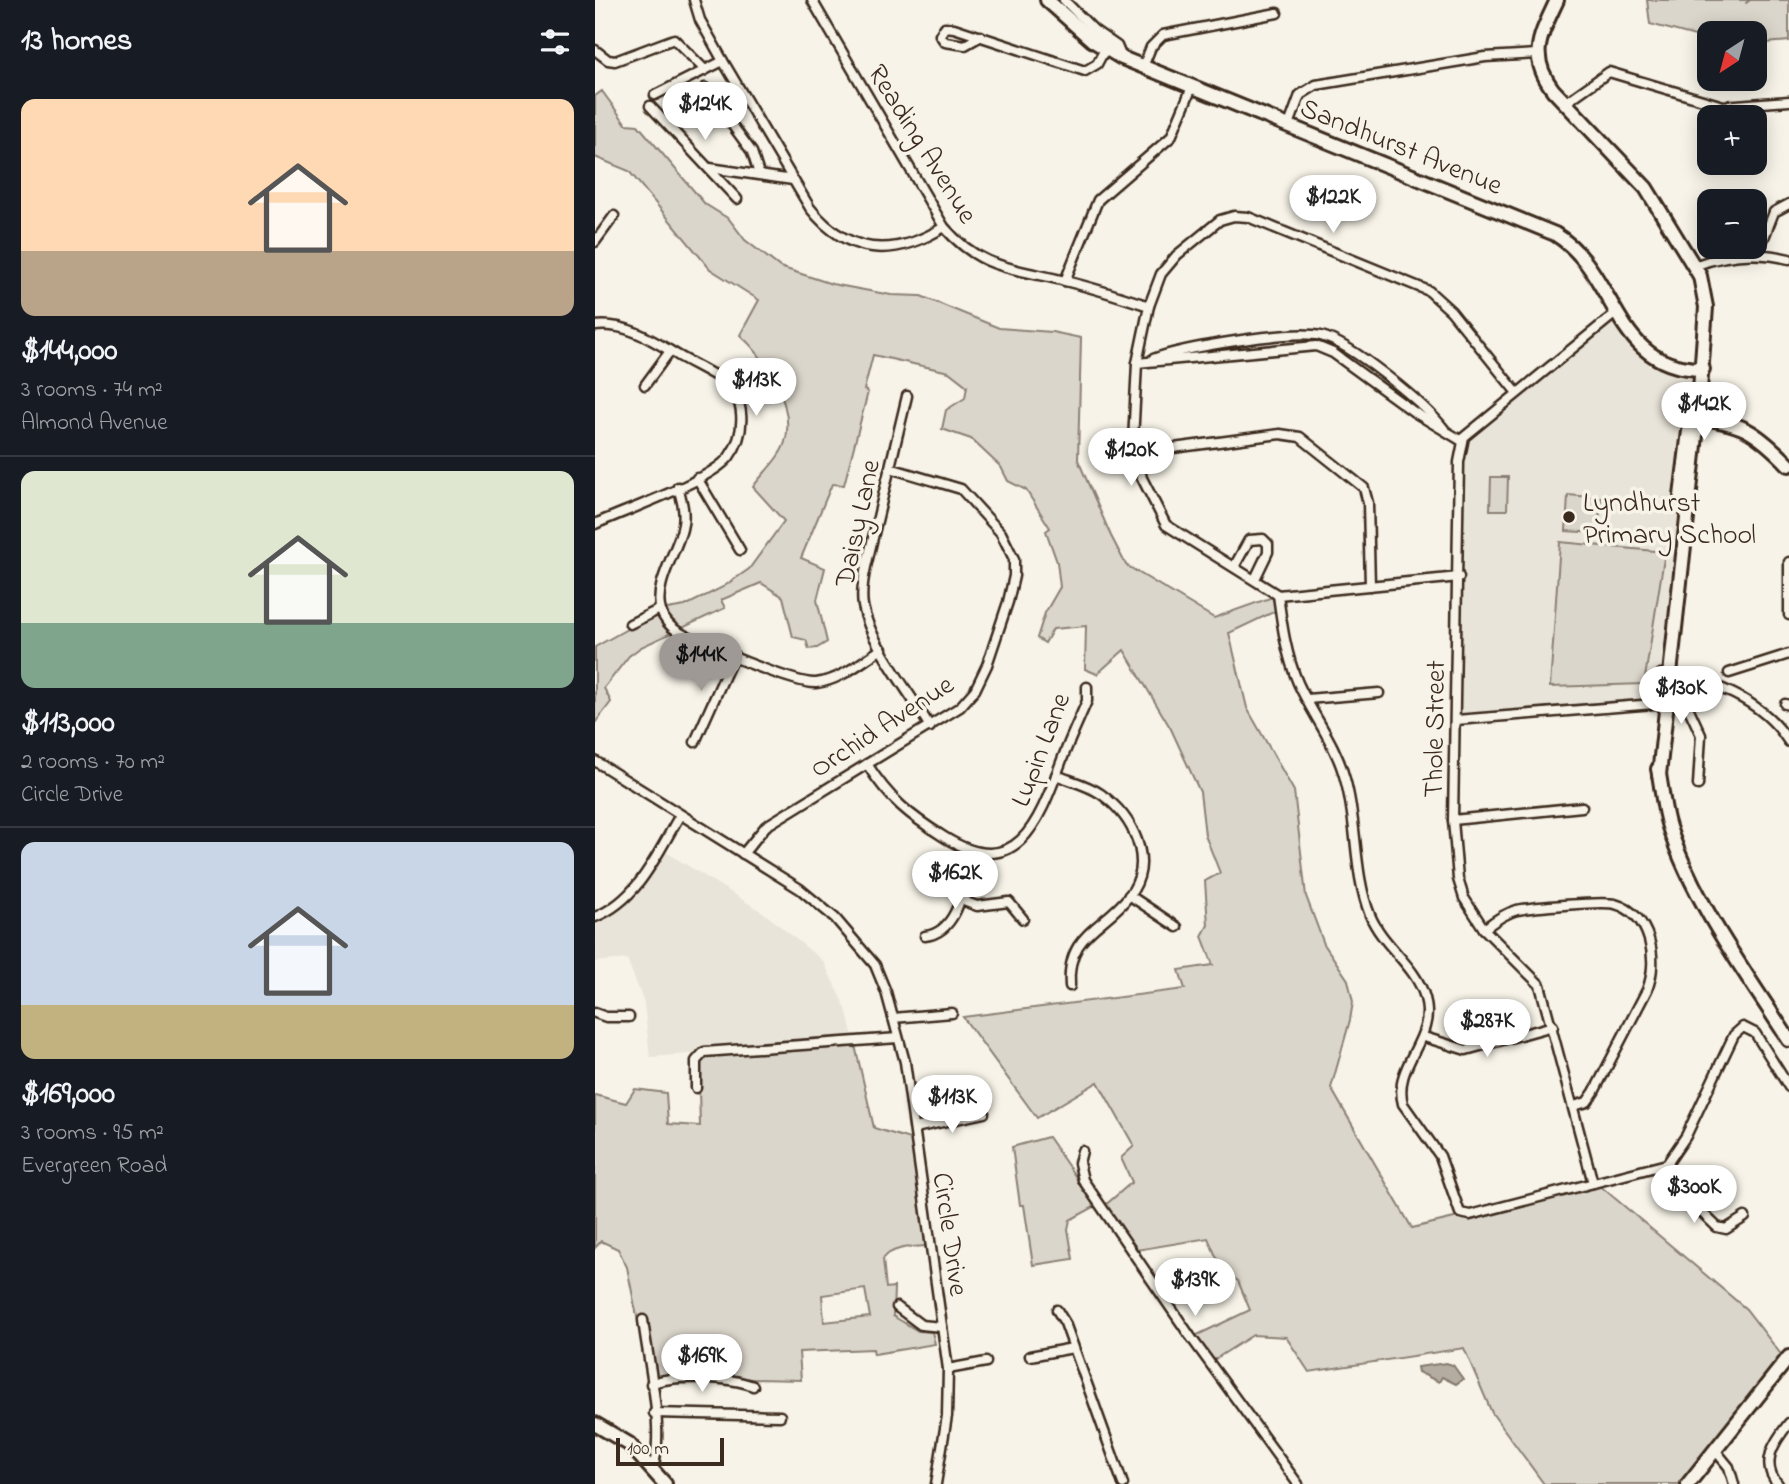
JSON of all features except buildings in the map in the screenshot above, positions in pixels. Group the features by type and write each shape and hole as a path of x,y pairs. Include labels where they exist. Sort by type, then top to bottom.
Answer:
{"main road":[{"name":"Sandhurst Avenue","path":"1047,0 1105,49 1122,58 1548,230 1581,255 1637,342 1658,360 1670,366 1699,369"},
{"path":"1557,0 1537,54 1545,79 1646,188 1694,266 1703,296 1695,417 1665,675 1660,775 1663,803 1676,846 1721,931 1789,1040"},
{"path":"1695,417 1737,424 1756,435 1789,465"},
{"path":"1688,1484 1789,1357"},
{"path":"595,1424 629,1444 653,1468 664,1484"}],"street":[{"path":"694,0 700,20 723,61 793,180 826,226 862,245 880,248 903,247 944,227"},
{"name":"Reading Avenue","path":"812,0 944,227 970,251 996,266 1065,281 1149,306"},
{"path":"1063,0 1094,30 1117,46 1122,58"},
{"path":"1143,67 1151,47 1163,35 1277,13"},
{"path":"981,36 1085,71 1097,64 1105,49"},
{"path":"595,50 608,60 615,61 674,39 705,70"},
{"path":"1289,125 1300,95 1316,85 1485,57 1537,54"},
{"path":"655,95 723,61"},
{"path":"1565,103 1609,72 1723,106 1789,102"},
{"path":"1065,281 1098,200 1171,137 1192,87"},
{"path":"705,88 748,146 759,174"},
{"path":"650,106 737,199"},
{"path":"710,168 793,180"},
{"path":"1767,230 1774,212 1789,204"},
{"path":"595,242 614,216"},
{"path":"1459,578 1278,595 1169,529 1142,478 1135,453 1137,363 1149,306 1161,274 1177,255 1220,220 1230,216 1248,217 1429,291 1451,311 1517,393"},
{"path":"1767,255 1789,260"},
{"path":"1694,266 1728,259"},
{"path":"1137,363 1316,346 1333,353 1414,412 1462,441 1617,312"},
{"path":"595,326 626,329 723,381 738,400 741,413 740,438 729,456 713,471 595,524"},
{"path":"645,385 670,351"},
{"name":"Daisy Lane","path":"907,396 862,595 867,618 882,649 930,727"},
{"path":"1135,453 1280,434 1300,437 1364,488 1368,503 1367,572 1370,586"},
{"name":"Thole Street","path":"1462,441 1453,820 1460,889 1484,929 1537,980 1553,1026 1593,1183"},
{"name":"Orchid Avenue","path":"743,854 766,826 960,707 981,681 1008,602 1014,576 1014,559 1001,533 961,489 890,468"},
{"path":"697,478 740,550"},
{"path":"678,487 684,512 682,528 661,589 660,609 677,631 792,679 817,683 840,676 882,649"},
{"path":"1234,567 1249,540 1263,539 1268,544 1268,552 1255,579"},
{"path":"1789,562 1789,615"},
{"path":"1278,595 1286,648 1307,699 1337,754 1346,780 1369,914 1388,947 1412,972 1422,989 1427,1007 1424,1037 1402,1076 1401,1094 1403,1104 1440,1156 1455,1205 1462,1214 1471,1215 1655,1168 1671,1161 1738,1031 1748,1028 1755,1033 1789,1087"},
{"path":"630,624 660,609"},
{"path":"695,742 734,654"},
{"path":"1729,673 1789,654"},
{"path":"1665,675 1703,681 1761,709 1772,718 1789,742"},
{"path":"1698,785 1701,735 1688,707 1703,681"},
{"name":"Lupin Lane","path":"976,852 1007,851 1026,836 1039,817 1087,701 1087,687"},
{"path":"1307,699 1379,693"},
{"path":"1456,720 1663,703"},
{"name":"Circle Drive","path":"595,761 800,889 849,932 880,976 898,1038 915,1128 948,1369 947,1416 936,1484"},
{"path":"867,764 885,792 907,813 976,852"},
{"path":"1056,775 1101,794 1133,830 1140,844 1142,868 1129,895 1081,941 1071,966 1070,986"},
{"path":"1453,820 1582,807"},
{"path":"595,917 620,903 640,883 680,815"},
{"path":"976,852 965,896 966,902 977,906 1005,901 1015,906 1023,919"},
{"path":"925,936 938,933 950,924 976,852"},
{"path":"1129,895 1177,928"},
{"path":"1484,929 1517,910 1610,903 1625,909 1638,921 1651,944 1653,974 1647,990 1594,1092 1587,1102 1574,1106"},
{"path":"595,1013 606,1017 629,1017"},
{"path":"893,1018 952,1013"},
{"path":"1424,1037 1466,1050 1553,1026"},
{"path":"696,1088 696,1061 704,1052 898,1038"},
{"path":"915,1128 984,1113"},
{"path":"1082,1151 1079,1163 1083,1180 1190,1336 1298,1484"},
{"path":"1655,1168 1717,1227 1726,1229 1745,1217"},
{"path":"898,1307 921,1325 942,1327"},
{"path":"1057,1310 1065,1323 1123,1484"},
{"path":"643,1320 654,1413 656,1450 653,1468"},
{"path":"1030,1356 1073,1348"},
{"path":"948,1369 986,1363"},
{"path":"651,1384 673,1380 731,1380 753,1386"},
{"path":"654,1413 780,1416"},
{"path":"1778,1484 1771,1476 1770,1455 1774,1443 1789,1423"},
{"path":"1715,1450 1730,1467 1734,1484"}],"shaded area":[{"path":"1647,0 1789,0 1789,41 1767,43 1767,21 1697,21 1697,37 1650,24"},
{"path":"602,91 626,124 638,125 705,204 729,219 745,240 780,267 832,284 891,295 921,296 999,328 1052,332 1081,338 1078,460 1126,565 1214,618 1278,595 1280,609 1229,633 1247,708 1294,791 1306,896 1324,944 1348,980 1353,1002 1331,1088 1412,1228 1598,1184 1746,1309 1786,1361 1687,1484 1544,1484 1492,1413 1464,1348 1309,1372 1286,1337 1253,1335 1209,1363 1191,1338 1250,1310 1238,1281 1222,1270 1208,1238 1131,1251 1102,1208 1132,1182 1121,1158 1134,1146 1098,1082 1037,1118 963,1017 1185,989 1179,970 1213,965 1202,936 1208,925 1205,881 1220,873 1205,835 1200,792 1171,729 1124,650 1097,674 1085,669 1086,626 1053,629 1045,643 1037,638 1045,613 1060,587 1057,562 1046,531 1050,528 1026,490 1008,481 1001,467 971,439 942,429 946,410 965,398 967,386 949,372 873,355 864,390 868,392 844,485 832,484 801,558 825,568 817,600 827,642 809,649 806,640 793,637 783,597 761,583 721,600 725,608 641,647 629,656 604,688 611,702 595,723 595,647 661,610 685,606 723,587 749,569 784,521 753,487 780,454 787,428 786,413 776,383 750,344 740,335 759,300 710,269 629,171 595,157 595,96"},
{"name":"Lyndhurst Primary School","path":"1612,315 1637,342 1695,369 1659,703 1456,720 1462,441"},
{"path":"1491,477 1508,477 1507,510 1490,510"},
{"path":"1568,495 1601,498 1598,533 1566,531"},
{"path":"1560,542 1665,552 1644,684 1550,687"},
{"path":"661,849 764,913 823,961 846,1009 854,1041 650,1057 644,1003 627,959 595,962 595,916 614,908"},
{"path":"854,1041 874,1128 916,1141 929,1246 898,1249 883,1259 886,1288 894,1287 893,1316 918,1331 932,1332 935,1344 874,1354 873,1349 799,1352 801,1380 649,1377 627,1267 618,1249 601,1241 595,1248 595,1095 626,1103 635,1089 666,1093 668,1124 700,1126 698,1051","holes":["865,1289 870,1317 824,1322 822,1295"]},
{"path":"1048,1137 1096,1206 1070,1220 1068,1229 1073,1259 1033,1265 1024,1205 1020,1205 1012,1147"},
{"path":"1446,1363 1453,1365 1463,1379 1456,1384 1442,1377 1439,1382 1418,1372 1417,1367"}],"waterway":[{"path":"1746,3 1750,0"}],"place":[{"name":"Lyndhurst Primary School","path":"1569,517"}]}
